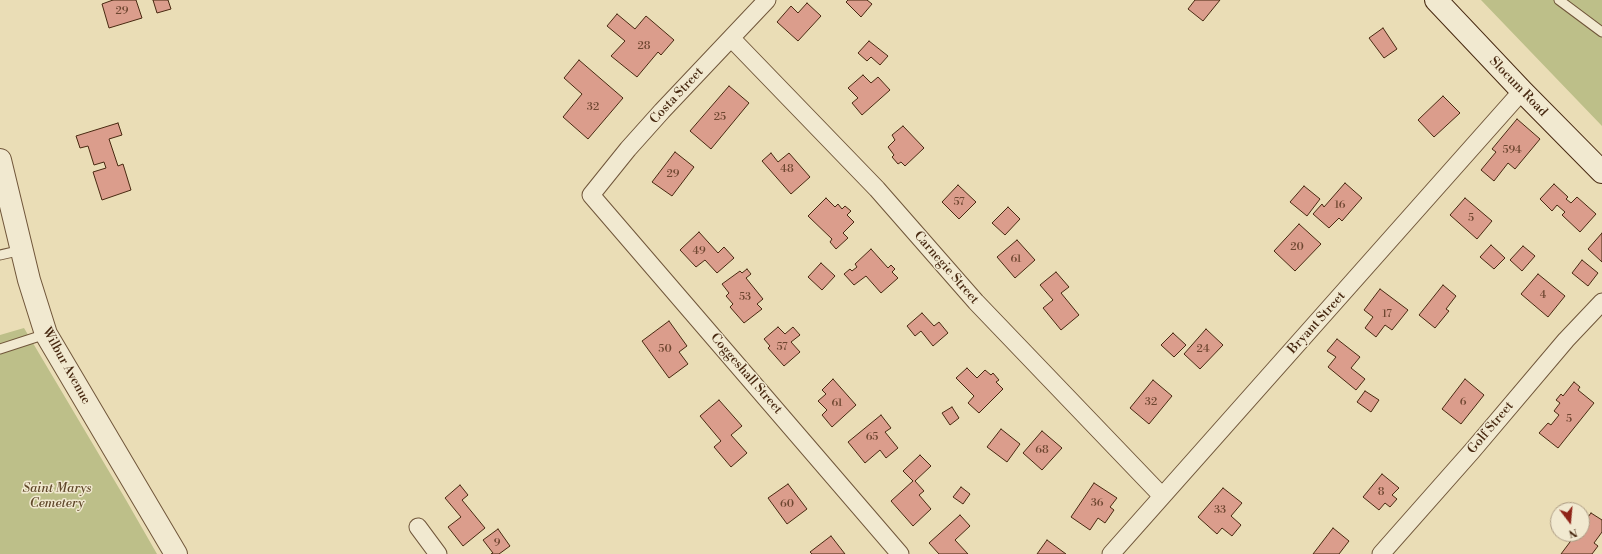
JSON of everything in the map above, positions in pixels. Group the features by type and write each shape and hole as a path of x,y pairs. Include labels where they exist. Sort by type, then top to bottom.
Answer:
{"street":[{"name":"Costa Street","path":"591,195 624,154 657,117 732,39 767,0"},
{"name":"Slocum Road","path":"1436,0 1522,91 1602,172"},
{"name":"Carnegie Street","path":"732,39 877,189 976,302 1162,496"},
{"name":"Bryant Street","path":"1111,554 1522,91"},
{"name":"Wilbur Avenue","path":"0,160 35,301 46,334 176,554"},
{"name":"Coggeshall Street","path":"591,195 900,554"},
{"name":"Golf Street","path":"1381,554 1472,451 1566,340 1602,302"},
{"path":"418,527 438,554"}],"lane":[{"path":"1559,0 1602,32"},
{"path":"0,255 22,250"},
{"path":"0,349 46,334"}],"green space":[{"path":"1481,0 1602,0 1602,126"},
{"name":"Saint Marys Cemetery","path":"24,328 157,554 0,554 0,335"}],"building":[{"path":"113,0 136,0 142,18 109,28 102,4"},
{"path":"153,0 168,0 171,9 157,13"},
{"path":"848,0 867,0 872,4 861,17 846,2"},
{"path":"1195,0 1220,0 1203,21 1188,9"},
{"path":"807,3 821,16 798,41 777,22 791,6 798,13"},
{"path":"617,14 635,29 646,16 674,40 661,55 658,52 637,77 611,56 625,41 607,26"},
{"path":"1383,28 1397,49 1384,58 1369,38"},
{"path":"869,41 888,56 880,65 871,57 867,61 858,53"},
{"path":"579,60 623,98 588,139 563,117 582,94 564,78"},
{"path":"863,75 871,83 878,77 890,90 862,115 852,103 858,98 848,88"},
{"path":"729,86 749,103 711,149 690,131"},
{"path":"1443,96 1460,113 1434,137 1418,120"},
{"path":"1517,119 1540,139 1515,169 1508,163 1494,181 1481,170 1496,152 1492,149"},
{"path":"118,123 122,135 109,139 118,166 123,164 131,190 102,200 93,172 106,168 104,162 94,165 88,146 80,148 76,136"},
{"path":"903,126 924,148 905,166 901,162 898,164 892,157 894,155 888,147 895,140 892,135"},
{"path":"675,152 694,167 672,196 652,182"},
{"path":"771,153 778,162 789,153 810,177 791,194 762,161"},
{"path":"1345,183 1362,198 1342,221 1339,218 1329,228 1313,214 1322,204 1324,207"},
{"path":"1554,184 1568,197 1566,199 1571,203 1577,197 1596,214 1580,232 1562,215 1565,212 1557,205 1552,211 1540,199"},
{"path":"958,185 976,202 959,219 942,202"},
{"path":"1304,186 1320,199 1307,216 1290,202"},
{"path":"826,198 835,207 838,204 842,209 845,206 851,211 847,215 854,222 843,233 848,238 836,249 830,242 832,239 808,216"},
{"path":"1465,198 1492,221 1477,239 1450,215"},
{"path":"1008,207 1020,219 1005,235 992,223"},
{"path":"1299,224 1321,244 1295,271 1274,251"},
{"path":"699,232 718,253 724,247 734,258 717,273 705,260 696,267 680,250"},
{"path":"1602,233 1602,262 1588,249"},
{"path":"1017,240 1035,260 1015,278 997,257"},
{"path":"1491,245 1505,258 1494,269 1480,257"},
{"path":"1523,246 1535,256 1522,271 1510,260"},
{"path":"871,249 888,268 891,265 895,269 892,272 898,278 881,293 866,276 854,285 844,274 850,269 852,271 857,267 855,264"},
{"path":"1582,260 1598,273 1588,286 1572,273"},
{"path":"821,263 835,276 822,290 808,277"},
{"path":"747,269 751,274 746,278 763,299 757,304 762,309 744,323 730,307 733,304 726,296 729,293 722,284 740,271 742,273"},
{"path":"1056,272 1069,287 1061,293 1079,315 1061,330 1043,308 1053,300 1040,285"},
{"path":"1538,274 1565,296 1548,317 1521,294"},
{"path":"1443,285 1456,296 1446,309 1449,311 1435,328 1419,315"},
{"path":"1380,289 1408,310 1392,330 1385,325 1376,337 1365,328 1373,317 1364,310"},
{"path":"922,313 934,326 939,322 948,333 933,346 921,331 915,336 907,326"},
{"path":"669,321 687,346 679,352 688,364 669,378 642,341"},
{"path":"778,327 785,334 793,327 800,335 791,342 800,352 784,366 768,348 770,346 764,339"},
{"path":"1206,329 1223,345 1200,369 1184,354"},
{"path":"1173,333 1186,345 1174,357 1161,345"},
{"path":"1337,339 1360,357 1351,368 1365,379 1356,390 1328,367 1336,357 1327,351"},
{"path":"967,368 977,378 985,370 991,375 993,373 999,380 996,382 1003,389 979,413 968,403 974,396 956,378"},
{"path":"833,379 856,405 832,427 822,415 827,410 818,401 826,394 822,390"},
{"path":"1465,379 1484,395 1461,424 1442,409"},
{"path":"1153,380 1172,396 1149,424 1130,408"},
{"path":"1574,382 1580,387 1578,390 1594,403 1558,448 1539,433 1548,423 1551,425 1559,415 1554,411 1560,403 1556,400 1561,394 1563,396"},
{"path":"1365,391 1379,400 1371,412 1357,402"},
{"path":"719,400 742,426 731,435 747,453 731,467 714,447 721,441 700,416"},
{"path":"952,407 959,418 950,425 942,413"},
{"path":"881,415 891,428 885,432 898,448 886,458 880,450 865,463 848,442"},
{"path":"1001,429 1020,444 1007,462 987,447"},
{"path":"1042,431 1062,448 1042,470 1023,453"},
{"path":"920,455 931,466 915,481 924,491 919,495 931,509 913,526 891,501 913,481 903,471"},
{"path":"1382,474 1399,488 1392,495 1397,499 1390,507 1385,503 1379,510 1363,497"},
{"path":"1094,483 1117,498 1110,507 1114,510 1105,523 1098,518 1090,530 1071,517"},
{"path":"788,484 807,509 787,524 768,498"},
{"path":"460,485 468,495 462,500 485,528 463,546 448,527 461,517 445,498"},
{"path":"961,487 970,494 963,504 953,497"},
{"path":"1223,488 1242,503 1231,516 1241,525 1232,536 1222,528 1217,534 1198,517"},
{"path":"1591,513 1602,520 1602,532 1594,543 1598,546 1592,554 1561,554 1570,542 1590,542"},
{"path":"960,515 970,526 955,540 968,554 939,554 929,543"},
{"path":"1333,528 1349,541 1339,554 1313,554"},
{"path":"498,529 510,546 499,554 491,554 493,553 483,540"},
{"path":"831,536 845,554 812,554 810,552"},
{"path":"1047,540 1066,554 1037,554"}]}
